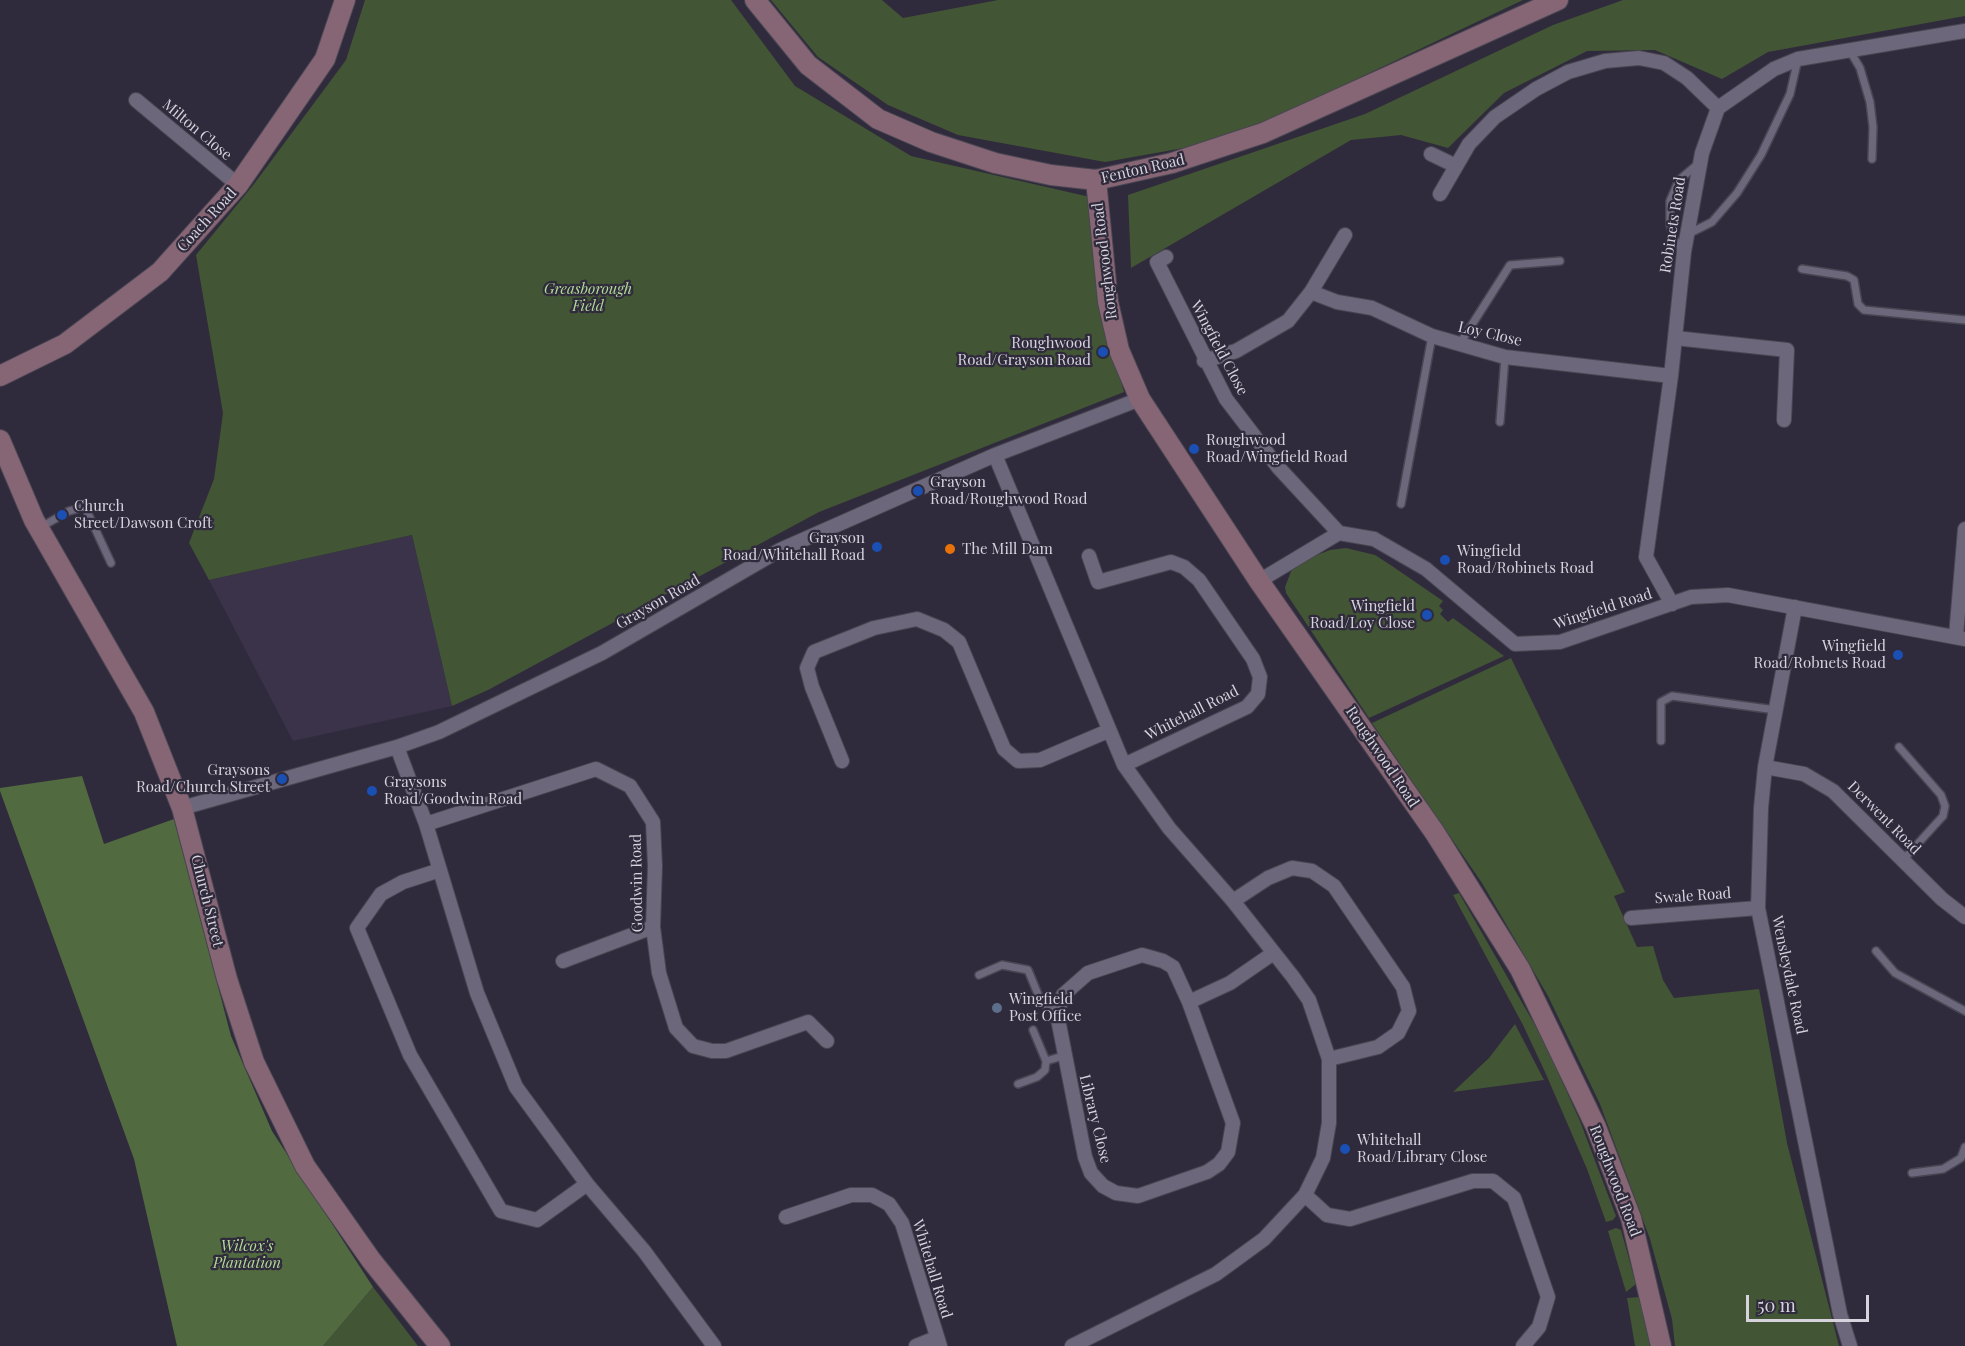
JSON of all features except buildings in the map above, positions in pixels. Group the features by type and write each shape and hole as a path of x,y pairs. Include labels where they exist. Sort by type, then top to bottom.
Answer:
{"street":[{"name":"Coach Road","path":"0,376 64,344 160,272 238,185 325,59 345,0"},
{"name":"Fenton Road","path":"755,0 808,65 878,119 931,142 994,163 1051,175 1096,180 1172,164 1263,133 1558,0"},
{"path":"1440,194 1469,144 1495,117 1536,89 1568,72 1605,61 1639,58 1664,63 1687,78 1718,108 1766,74 1798,59 1965,31"},
{"name":"Milton Close","path":"136,100 238,185"},
{"name":"Robinets Road","path":"1672,604 1646,557 1671,376 1684,252 1700,163 1718,108"},
{"path":"1431,154 1456,166"},
{"name":"Roughwood Road","path":"1096,180 1108,302 1119,350 1140,399 1259,581 1435,833 1520,969 1596,1127 1631,1218 1660,1346"},
{"path":"1204,361 1236,351 1288,321 1311,292 1345,235"},
{"name":"Wingfield Close","path":"1166,257 1157,262 1204,361 1226,399 1278,467 1340,532"},
{"name":"Loy Close","path":"1311,292 1337,302 1372,308 1432,336 1505,357 1671,376"},
{"path":"1675,338 1787,350 1784,420"},
{"name":"Grayson Road","path":"182,808 397,747 479,714 602,653 780,550 995,455 1140,399"},
{"name":"Church Street","path":"0,440 39,528 144,712 182,808 227,979 254,1062 305,1166 371,1260 440,1346"},
{"path":"995,455 1124,765 1169,828 1233,901 1309,1000 1329,1059 1329,1123 1323,1158 1305,1195 1264,1239 1216,1274 1072,1346"},
{"path":"1960,638 1965,529"},
{"path":"1259,581 1340,532"},
{"name":"Wingfield Road","path":"1340,532 1374,539 1426,569 1515,644 1560,642 1691,597 1728,595 1960,638"},
{"name":"Whitehall Road","path":"1089,556 1098,582 1171,562 1184,567 1199,580 1253,659 1260,677 1258,694 1247,707 1124,765"},
{"name":"Wensleydale Road","path":"1795,607 1766,767 1761,808 1758,908 1840,1314 1850,1346"},
{"path":"842,761 812,687 807,668 814,652 874,628 917,619 944,630 959,642 1004,749 1018,761 1040,760 1108,731"},
{"path":"397,747 426,824 477,993 516,1087 587,1184 644,1251 714,1346"},
{"name":"Derwent Road","path":"1766,767 1804,774 1833,792 1965,917"},
{"name":"Goodwin Road","path":"426,824 596,769 630,786 653,822 655,866 653,927 659,973 676,1028 693,1046 726,1051 808,1022 827,1041"},
{"path":"1233,901 1268,878 1292,868 1312,871 1334,886 1403,987 1409,1011 1398,1033 1378,1047 1329,1059"},
{"path":"440,870 403,882 381,894 357,928 410,1055 501,1211 537,1220 587,1184"},
{"name":"Swale Road","path":"1631,918 1758,908"},
{"path":"563,961 653,927"},
{"path":"1189,1002 1230,983 1272,954"},
{"name":"Library Close","path":"1142,955 1163,961 1173,967 1189,1002 1233,1123 1228,1152 1207,1172 1138,1196 1116,1193 1102,1186 1090,1173 1085,1157 1063,1056 1058,1007 1063,995 1080,978 1142,955"},
{"path":"1305,1195 1327,1215 1350,1219 1473,1180 1493,1181 1514,1198 1548,1297 1539,1327 1523,1346"},
{"name":"Whitehall Road","path":"786,1217 851,1195 872,1195 889,1204 902,1223 938,1342"},
{"path":"1098,1333 1105,1346"},
{"path":"916,1346 938,1342"}],"lane":[{"path":"1850,51 1864,78 1870,102 1873,127 1872,159"},
{"path":"1687,234 1712,222 1737,193 1761,155 1790,94 1798,59"},
{"path":"1684,252 1674,239 1670,224 1670,201 1678,180 1700,163"},
{"path":"1459,345 1510,265 1560,261"},
{"path":"1802,269 1847,276 1854,280 1858,304 1864,310 1965,320"},
{"path":"1401,504 1432,336"},
{"path":"1500,422 1505,357"},
{"path":"39,528 69,511 85,507 111,563"},
{"path":"1661,741 1660,702 1672,696 1776,710"},
{"path":"1899,747 1941,795 1945,806 1943,816 1903,860"},
{"path":"1876,951 1895,973 1965,1011"},
{"path":"979,975 1002,965 1028,970 1042,1004 1058,1007"},
{"path":"1018,1084 1037,1077 1045,1070 1046,1061 1033,1030"},
{"path":"1046,1061 1063,1056"},
{"path":"1912,1173 1943,1169 1961,1158 1965,1147"}],"shaded area":[{"path":"412,535 452,706 293,741 209,580"}],"green space":[{"name":"Greasborough Field","path":"365,0 731,0 795,86 911,156 1090,197 1104,321 1124,392 819,512 488,690 452,706 412,535 209,580 189,543 214,479 223,413 196,255 254,184 346,60"},
{"path":"771,0 882,0 903,18 998,0 1523,0 1279,116 1195,146 1105,162 958,135 888,105 818,57"},
{"path":"1623,0 1965,0 1965,16 1768,52 1722,79 1655,50 1587,51 1504,93 1448,148 1401,135 1351,140 1131,268 1128,195 1365,114 1553,25"},
{"path":"1346,548 1375,555 1392,566 1443,601 1439,606 1443,610 1440,614 1448,622 1453,618 1504,656 1369,718 1286,593 1285,587 1292,569 1304,560 1330,550"},
{"path":"1511,658 1625,892 1614,896 1637,947 1653,946 1663,980 1674,998 1759,989 1787,1143 1839,1346 1675,1346 1672,1319 1650,1239 1600,1104 1548,996 1482,883 1372,723"},
{"name":"Wilcox's Plantation","path":"82,776 104,844 174,819 231,1036 272,1131 373,1287 323,1346 177,1346 134,1159 0,791 0,788"},
{"path":"1459,893 1543,1039 1580,1121 1616,1216 1613,1220 1606,1222 1587,1169 1545,1072 1523,1025 1453,895"},
{"path":"1515,1024 1544,1080 1453,1092 1489,1058"},
{"path":"1616,1228 1621,1230 1636,1284 1626,1292 1608,1231"},
{"path":"373,1287 418,1346 323,1346"},
{"path":"1640,1297 1650,1346 1635,1346 1627,1298"}],"place":[{"name":"Roughwood Road/Grayson Road","path":"1103,352"},
{"name":"Roughwood Road/Wingfield Road","path":"1194,449"},
{"name":"Grayson Road/Roughwood Road","path":"918,491"},
{"name":"Church Street/Dawson Croft","path":"62,515"},
{"name":"Grayson Road/Whitehall Road","path":"877,547"},
{"name":"The Mill Dam","path":"950,549"},
{"name":"Wingfield Road/Robinets Road","path":"1445,560"},
{"name":"Wingfield Road/Loy Close","path":"1427,615"},
{"name":"Wingfield Road/Robnets Road","path":"1898,655"},
{"name":"Graysons Road/Church Street","path":"282,779"},
{"name":"Graysons Road/Goodwin Road","path":"372,791"},
{"name":"Wingfield Post Office","path":"997,1008"},
{"name":"Whitehall Road/Library Close","path":"1345,1149"}]}
